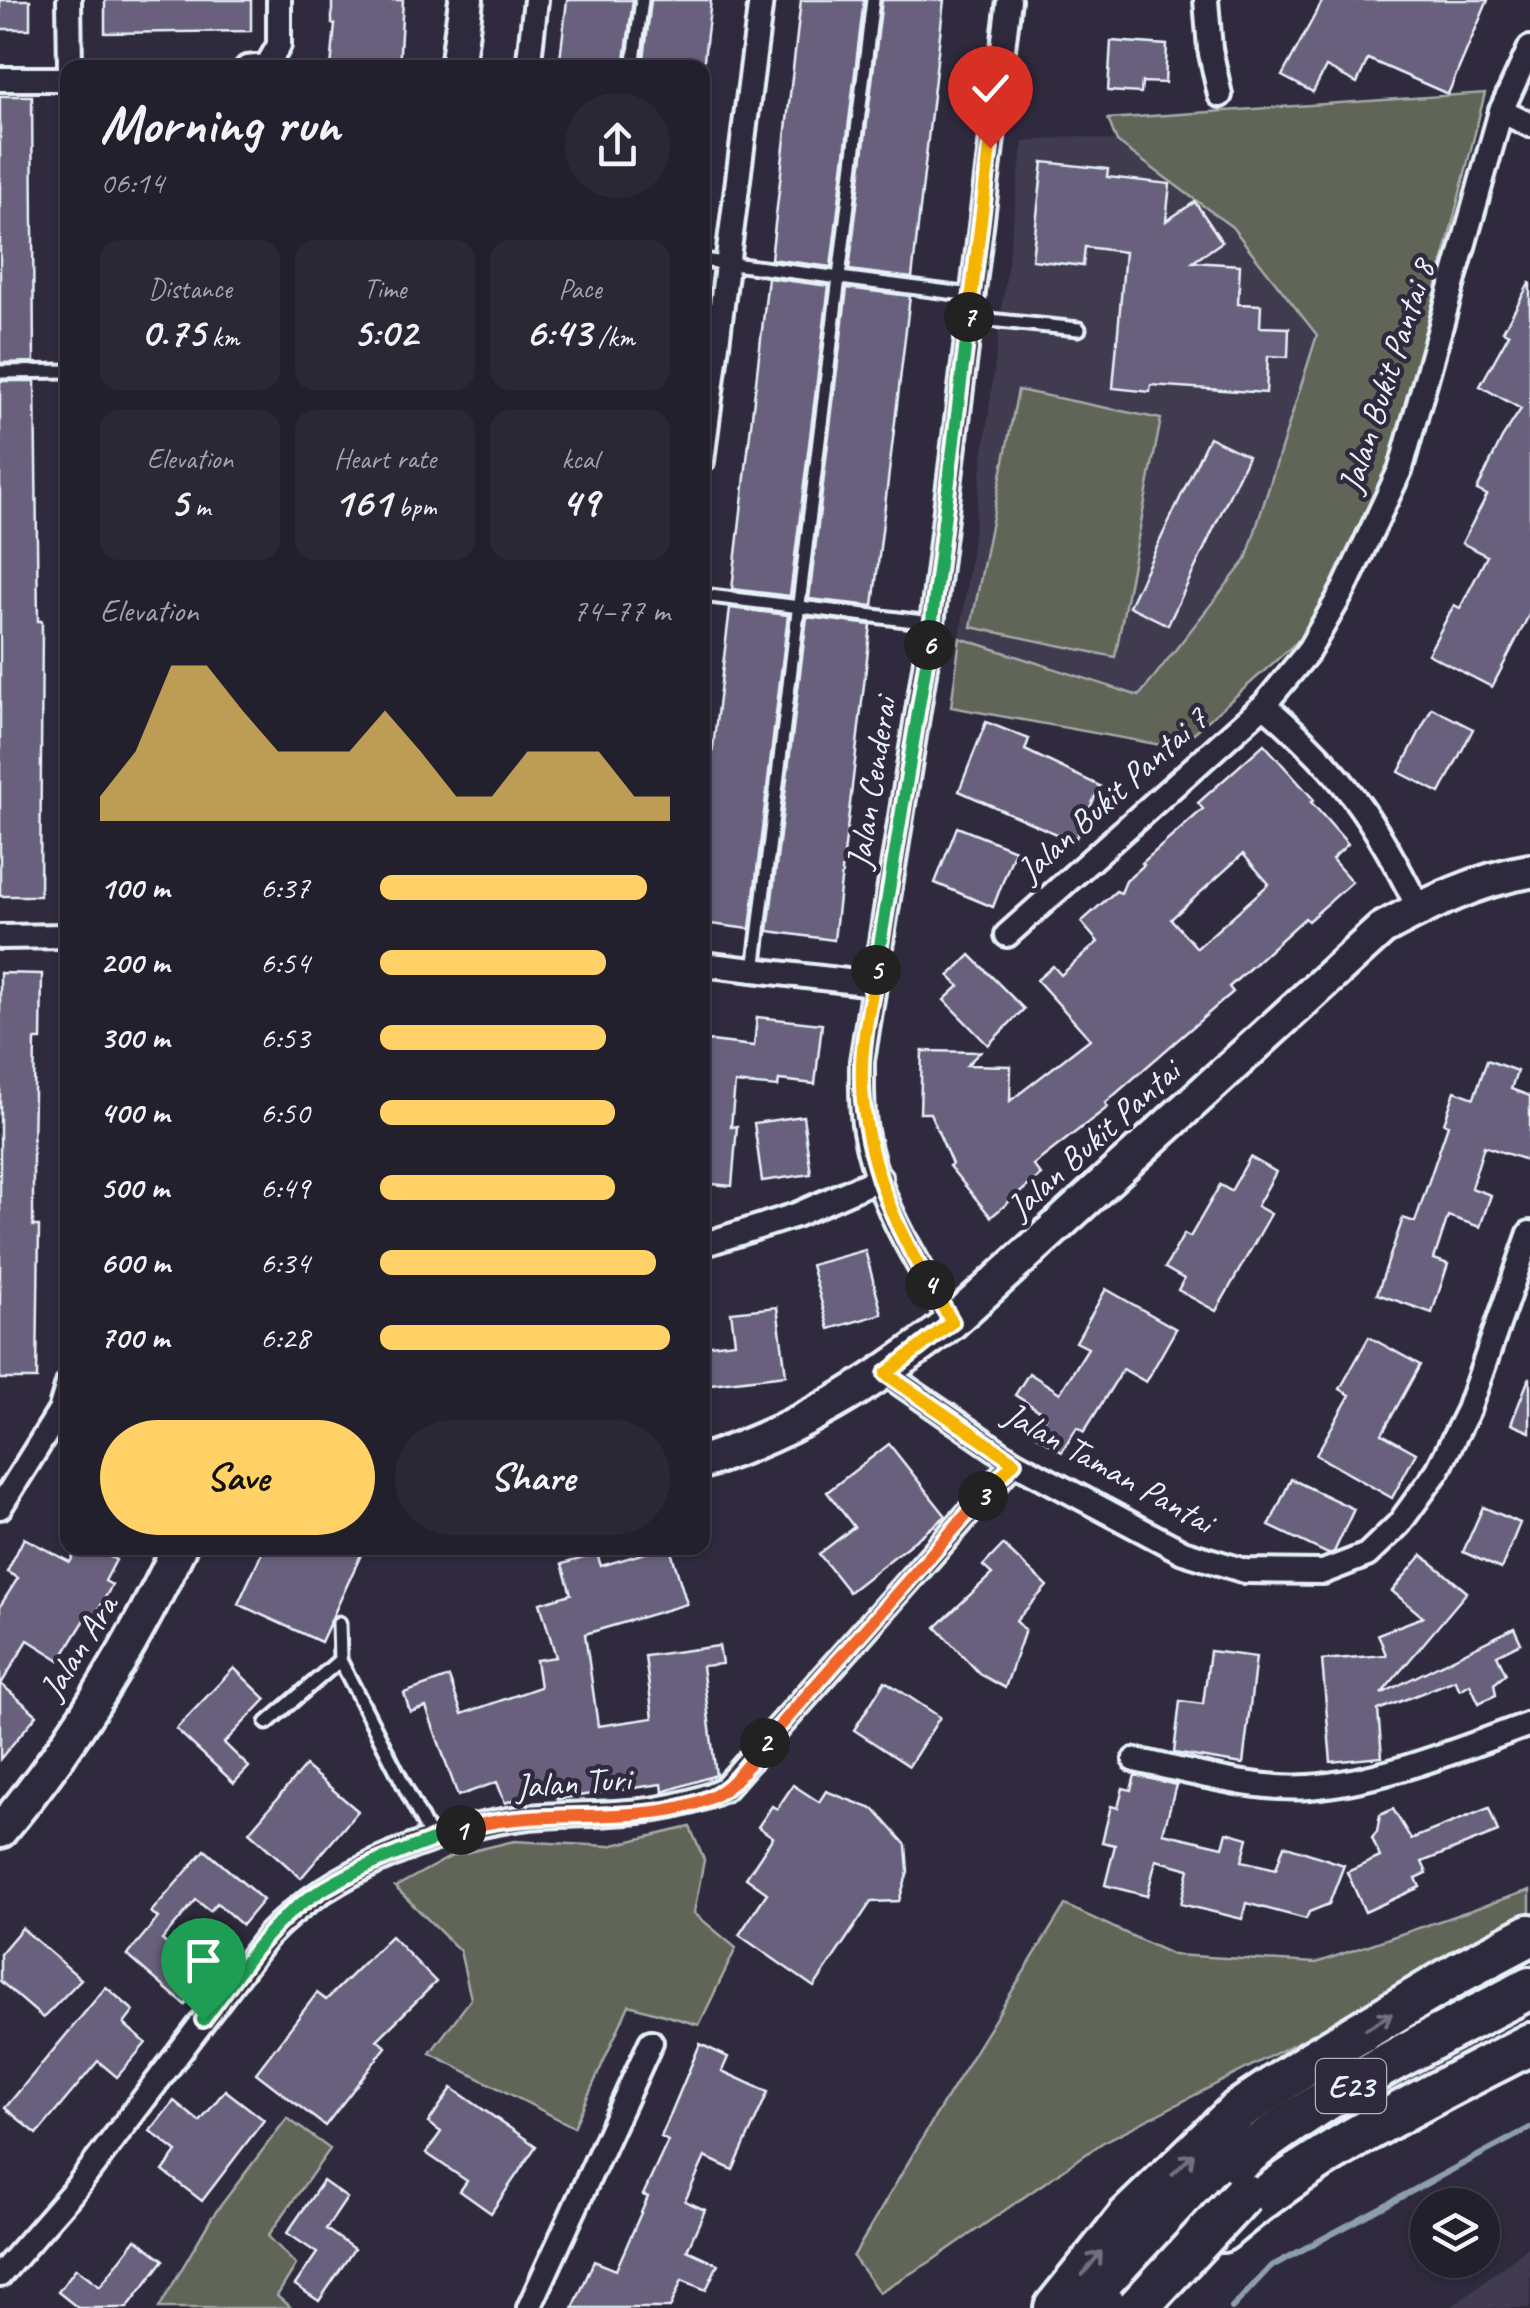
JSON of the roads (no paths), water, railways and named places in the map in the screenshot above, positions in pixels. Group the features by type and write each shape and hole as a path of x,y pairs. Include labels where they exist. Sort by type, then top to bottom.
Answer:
{"highway":[{"name":"E23","path":"1056,2308 1128,2217 1238,2111 1312,2061 1530,1934"},
{"name":"E23","path":"1098,2308 1189,2207 1252,2151 1336,2095 1530,1988"},
{"name":"E23","path":"1136,2308 1243,2194 1367,2098 1530,2013"},
{"name":"E23","path":"1136,2308 1260,2198 1377,2126 1530,2044"}],"street":[{"path":"69,0 70,60"},
{"path":"270,60 278,44 278,0"},
{"path":"458,60 466,0"},
{"path":"529,60 536,0"},
{"path":"710,400 760,0"},
{"name":"Jalan Cenderai","path":"952,1322 909,1251 880,1178 866,1132 862,1061 932,624 1008,0"},
{"path":"1208,2 1210,50 1220,95"},
{"name":"Jalan Bukit Pantai 8","path":"1264,705 1307,654 1344,589 1401,468 1502,111 1530,48"},
{"path":"0,80 60,79"},
{"path":"1502,111 1530,125"},
{"path":"1264,705 1310,744 1351,790 1385,841 1419,909"},
{"name":"Jalan Bukit Pantai 7","path":"1006,935 1264,705"},
{"name":"Jalan Bukit Pantai","path":"710,1459 790,1428 886,1374 952,1322 1382,929 1419,909 1506,875 1530,871"},
{"path":"0,937 60,936"},
{"path":"710,965 874,984"},
{"path":"710,1242 796,1215 880,1178"},
{"name":"Jalan Taman Pantai","path":"886,1374 1014,1462 1183,1552 1245,1571 1323,1572 1367,1555 1399,1524 1438,1470 1468,1410 1530,1234"},
{"path":"0,1506 60,1411"},
{"name":"Jalan Turi","path":"0,2275 76,2188 290,1912 315,1894 474,1825 539,1816 660,1811 693,1804 724,1789 1014,1462"},
{"name":"Jalan Ara","path":"0,1830 91,1707 151,1606 176,1555"},
{"path":"1134,1760 1238,1781 1306,1788 1370,1778 1530,1724"},
{"path":"529,2308 651,2042"}],"lane":[{"path":"634,60 642,0"},
{"path":"754,971 873,0"},
{"path":"710,261 839,278 1079,329"},
{"path":"0,372 60,371"},
{"path":"710,596 932,624"},
{"path":"338,1624 340,1660 432,1840"},
{"path":"266,1722 340,1660"}],"waterway":[{"path":"1232,2308 1270,2267 1530,2128"}]}
